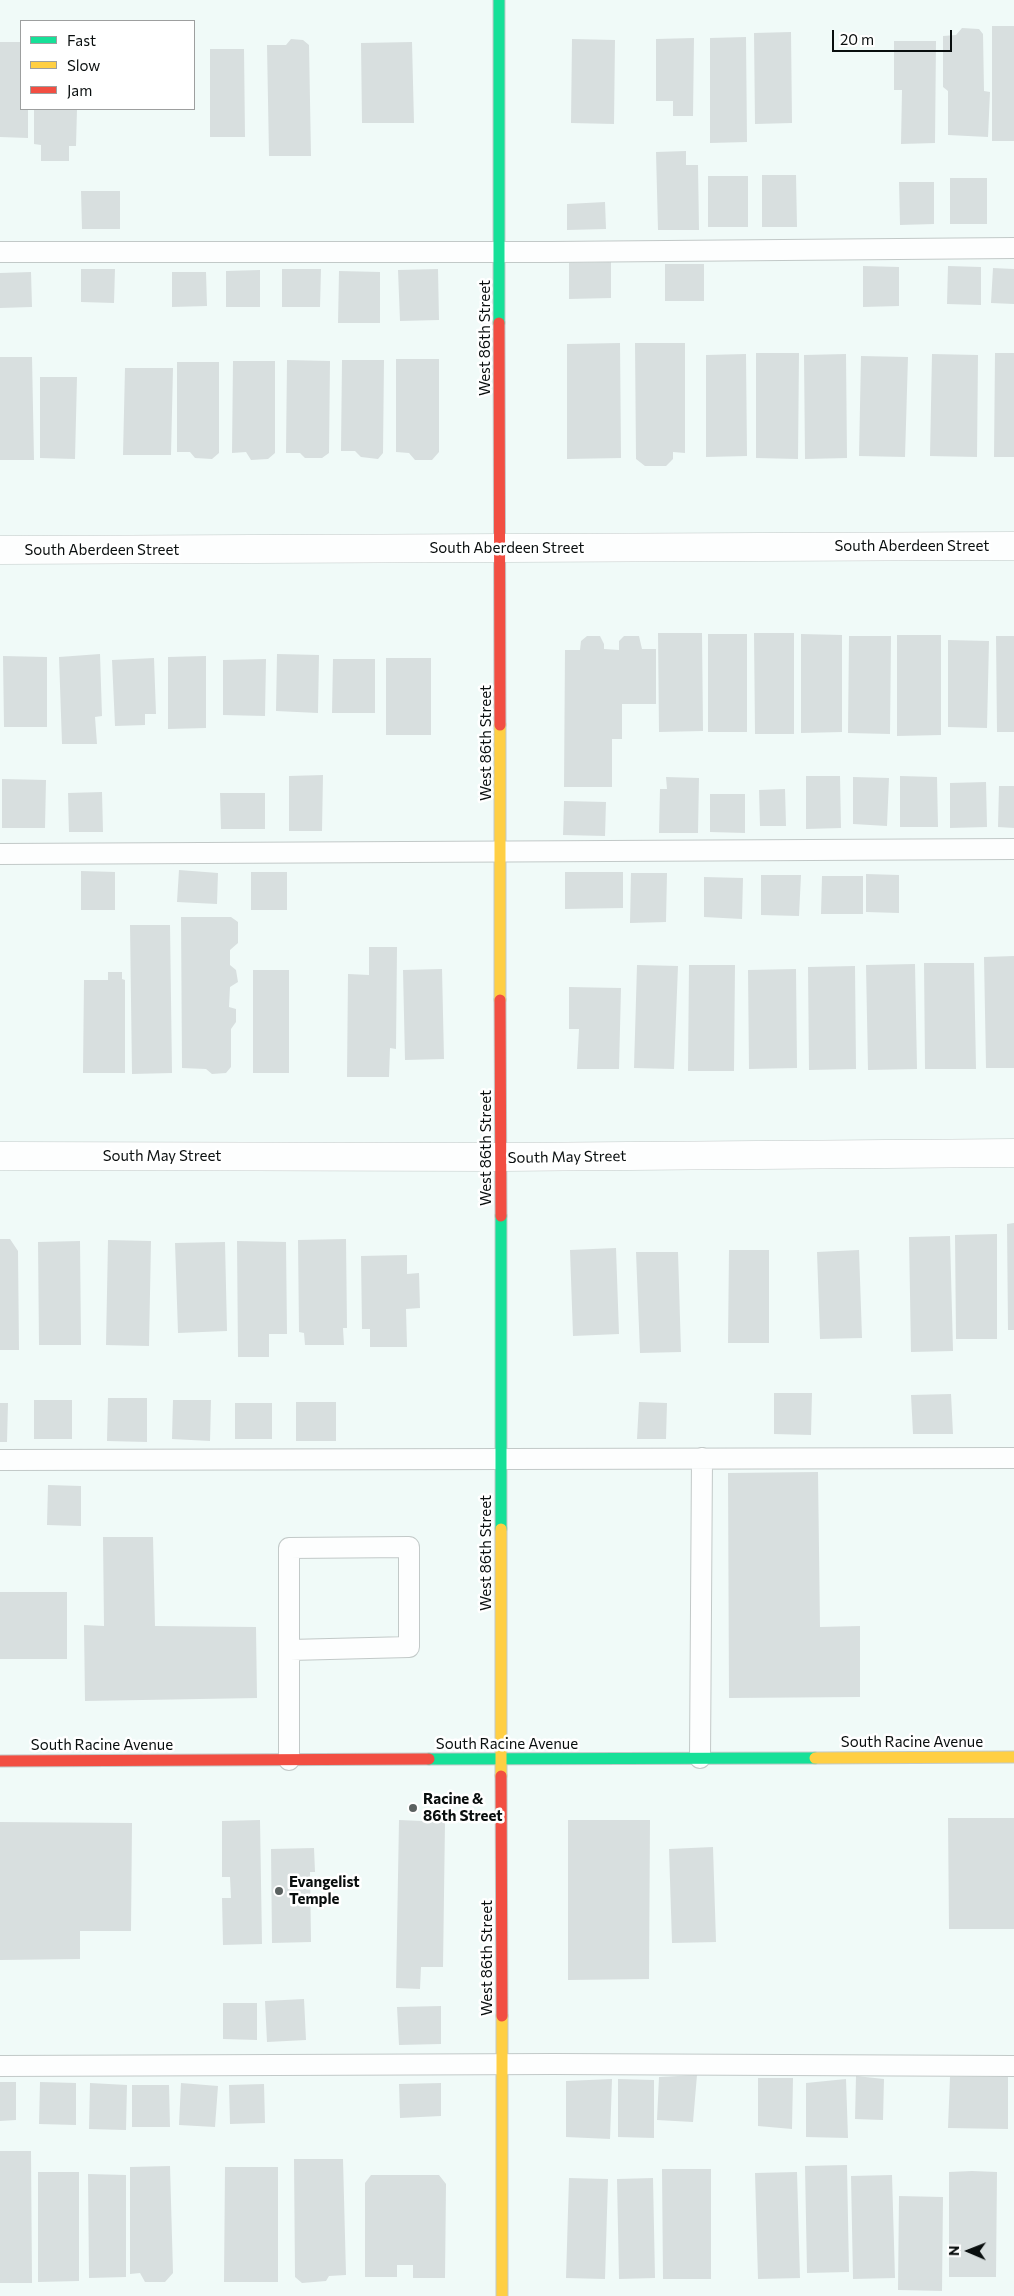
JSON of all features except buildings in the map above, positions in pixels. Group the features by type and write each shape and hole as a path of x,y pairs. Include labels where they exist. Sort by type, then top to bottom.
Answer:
{"street":[{"name":"West 86th Street","path":"499,0 502,2296"},
{"name":"South Aberdeen Street","path":"0,550 1014,546"},
{"name":"South May Street","path":"0,1156 501,1157 1014,1153"},
{"name":"South Racine Avenue","path":"0,1761 1014,1757"}],"lane":[{"path":"0,252 499,252 1014,248"},
{"path":"0,854 1014,849"},
{"path":"700,1758 702,1458"},
{"path":"0,1460 1014,1458"},
{"path":"289,1760 289,1548 409,1547 409,1647 290,1650"},
{"path":"0,2066 502,2064 1014,2066"}],"traffic: fast":[{"path":"499,0 499,323"},
{"path":"501,1216 501,1529"},
{"path":"429,1759 815,1758"}],"traffic: slow":[{"path":"500,725 500,1000"},
{"path":"501,1529 501,1776"},
{"path":"815,1758 1014,1757"},
{"path":"502,2016 502,2296"}],"traffic: jam":[{"path":"499,323 500,725"},
{"path":"500,1000 501,1216"},
{"path":"0,1761 429,1759"},
{"path":"501,1776 502,2016"}],"place":[{"name":"Racine & 86th Street","path":"413,1808"},
{"name":"Evangelist Temple","path":"279,1891"}]}
